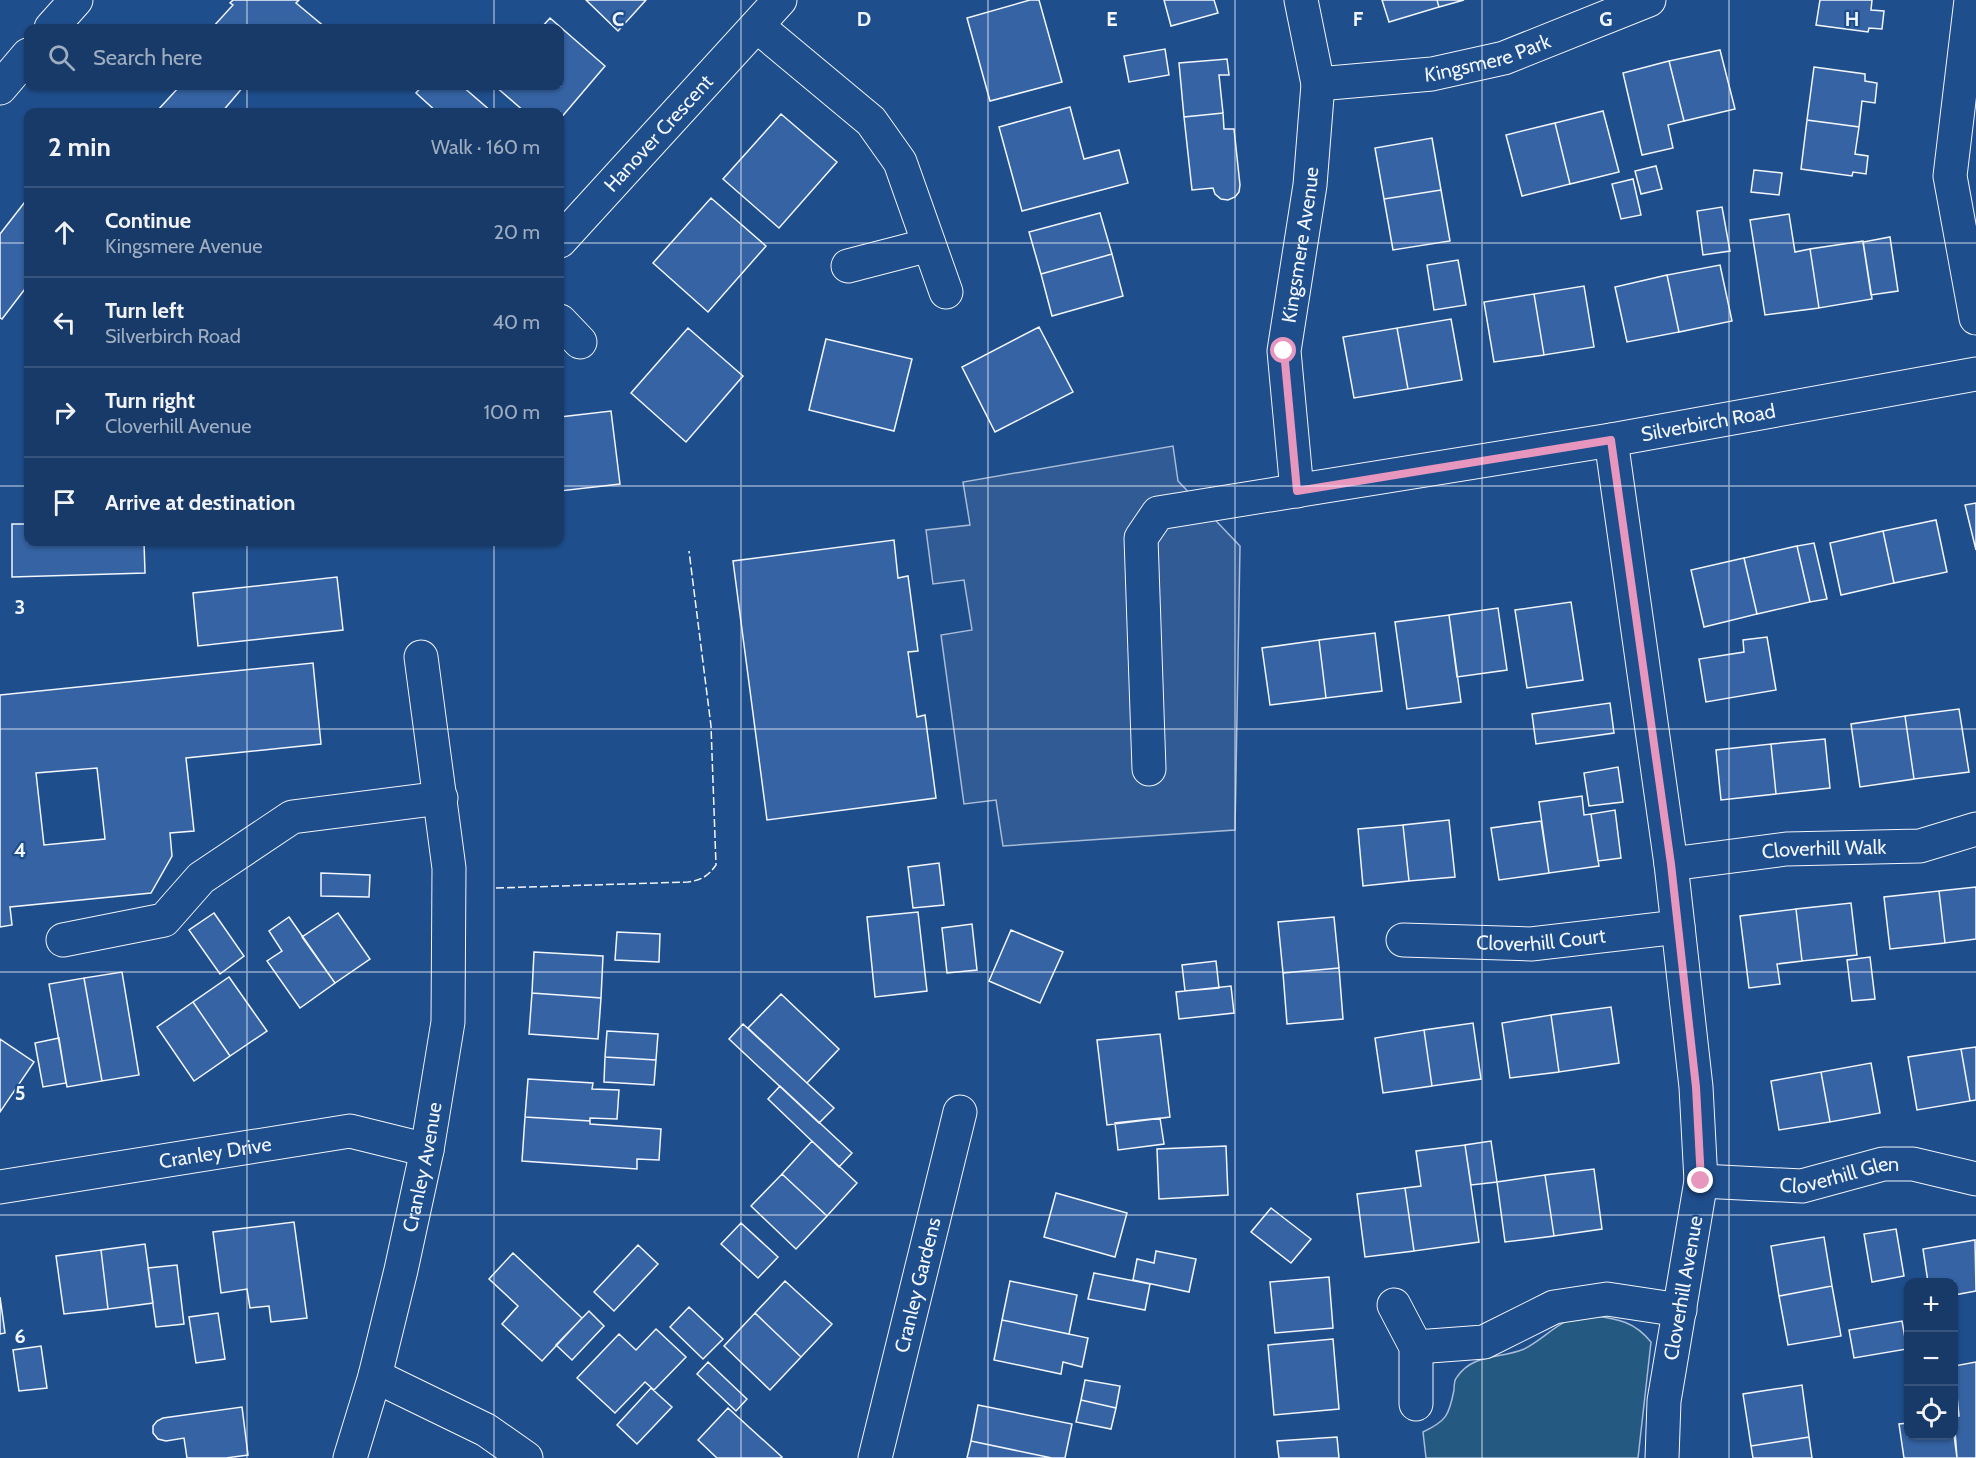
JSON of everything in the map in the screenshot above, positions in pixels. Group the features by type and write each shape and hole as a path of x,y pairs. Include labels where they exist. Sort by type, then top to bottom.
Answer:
{"street":[{"path":"55,24 76,0"},
{"name":"Hanover Crescent","path":"564,238 780,0"},
{"name":"Kingsmere Avenue","path":"1297,491 1284,351 1310,185 1318,84 1301,0"},
{"name":"Kingsmere Park","path":"1318,84 1432,74 1504,58 1649,0"},
{"path":"1971,0 1950,176 1976,318"},
{"path":"757,26 871,121 900,162 946,292"},
{"path":"0,88 24,60"},
{"path":"848,266 929,245"},
{"name":"Silverbirch Road","path":"1149,769 1141,538 1158,513 1611,440 1976,374"},
{"name":"Cloverhill Avenue","path":"1611,440 1671,864 1696,1087 1701,1181 1664,1401 1662,1458"},
{"name":"Cranley Avenue","path":"350,1458 375,1376 401,1270 427,1150 448,1022 449,868 421,657"},
{"path":"63,940 164,920 201,878 292,817 441,798"},
{"name":"Cloverhill Walk","path":"1671,864 1786,849 1920,846 1976,829"},
{"name":"Cloverhill Court","path":"1403,940 1531,944 1678,927"},
{"name":"Cranley Gardens","path":"875,1458 960,1112"},
{"name":"Cranley Drive","path":"0,1187 351,1131 427,1150"},
{"name":"Cloverhill Glen","path":"1701,1181 1802,1186 1883,1164 1913,1164 1976,1179"},
{"path":"1416,1347 1484,1342 1554,1307 1607,1299 1680,1310"},
{"path":"1394,1305 1416,1347 1416,1404"},
{"path":"375,1376 486,1430 526,1458"}],"shaded area":[{"path":"1173,446 1178,481 1240,546 1235,830 1003,846 996,800 964,804 941,635 972,630 964,580 933,584 926,530 970,525 963,482"},
{"path":"1589,1315 1631,1325 1651,1342 1638,1458 1426,1458 1423,1432 1445,1417 1450,1406 1455,1380 1464,1369 1479,1360 1524,1349 1562,1323"}],"building":[{"path":"233,0 299,0 296,3 321,24 216,24 233,5 230,3"},
{"path":"586,0 646,0 618,31"},
{"path":"1030,0 1039,0 1062,82 990,101 967,18"},
{"path":"1164,0 1214,0 1218,13 1171,26"},
{"path":"1382,0 1437,0 1439,7 1389,22"},
{"path":"1437,0 1464,0 1439,7"},
{"path":"1820,0 1872,0 1871,10 1884,11 1882,29 1869,28 1868,32 1816,25"},
{"path":"550,18 557,24 545,24"},
{"path":"564,30 605,66 564,114 564,108 520,108 500,90 564,90"},
{"path":"1165,49 1169,75 1129,82 1124,56"},
{"path":"1720,50 1735,109 1684,121 1669,61"},
{"path":"1227,59 1229,75 1219,75 1223,113 1184,117 1179,63"},
{"path":"1669,61 1684,121 1668,125 1673,148 1642,155 1623,73"},
{"path":"1814,67 1865,74 1865,81 1877,83 1875,103 1862,101 1859,127 1807,120"},
{"path":"176,90 241,90 225,108 160,108"},
{"path":"419,90 467,90 487,108 433,108 416,93"},
{"path":"1070,107 1084,159 1119,150 1128,183 1022,211 999,127"},
{"path":"1603,111 1619,172 1570,184 1555,123"},
{"path":"1223,113 1224,129 1234,129 1240,185 1235,197 1228,200 1221,199 1215,194 1213,188 1192,190 1184,117"},
{"path":"781,114 837,162 779,228 723,179"},
{"path":"1807,120 1859,127 1855,154 1868,156 1866,174 1853,172 1852,176 1801,169"},
{"path":"1555,123 1570,184 1522,196 1506,135"},
{"path":"1432,138 1441,190 1384,199 1375,148"},
{"path":"1656,166 1662,189 1641,194 1635,171"},
{"path":"1754,170 1782,173 1779,195 1751,192"},
{"path":"1633,179 1641,215 1621,219 1612,184"},
{"path":"1441,190 1450,241 1393,250 1384,199"},
{"path":"711,198 766,246 708,312 653,263"},
{"path":"24,203 24,290 2,319 0,318 0,234"},
{"path":"1722,207 1730,251 1703,255 1697,211"},
{"path":"1100,213 1112,254 1041,274 1029,232"},
{"path":"1789,214 1795,252 1810,249 1819,308 1765,315 1750,220"},
{"path":"1890,237 1898,291 1871,295 1863,242"},
{"path":"1863,241 1872,299 1819,308 1810,249"},
{"path":"1112,254 1123,296 1052,316 1041,274"},
{"path":"1458,260 1466,305 1434,310 1427,265"},
{"path":"1720,265 1732,321 1679,332 1667,275"},
{"path":"1667,275 1679,332 1627,342 1615,287"},
{"path":"1584,286 1594,347 1544,355 1534,294"},
{"path":"1534,294 1544,355 1494,362 1484,302"},
{"path":"1451,319 1462,380 1408,389 1397,328"},
{"path":"1039,327 1073,392 995,432 962,367"},
{"path":"688,328 743,376 686,442 631,393"},
{"path":"1397,328 1408,389 1354,398 1343,337"},
{"path":"826,339 912,359 894,431 809,410"},
{"path":"611,411 620,484 564,491 564,417"},
{"path":"1976,503 1976,550 1965,505"},
{"path":"1936,520 1947,572 1894,583 1883,531"},
{"path":"12,524 24,524 24,546 144,546 145,573 12,577"},
{"path":"1883,531 1894,583 1841,595 1830,543"},
{"path":"894,540 898,578 908,576 918,651 908,652 917,717 925,715 936,798 767,820 733,561"},
{"path":"1814,543 1827,599 1810,602 1797,546"},
{"path":"1797,546 1810,602 1757,614 1744,558"},
{"path":"1744,558 1757,614 1704,627 1691,570"},
{"path":"337,577 343,630 198,646 193,593"},
{"path":"1571,602 1583,680 1527,688 1515,610"},
{"path":"1498,608 1507,670 1457,677 1449,615"},
{"path":"1449,615 1461,702 1407,709 1395,622"},
{"path":"1375,633 1382,691 1326,698 1319,640"},
{"path":"1767,637 1776,690 1706,702 1699,659 1744,652 1743,640"},
{"path":"1319,640 1326,698 1270,705 1262,648"},
{"path":"313,663 321,744 186,758 194,831 170,833 172,856 151,893 10,907 12,925 0,927 0,695","holes":["97,768 105,839 44,845 36,773"]},
{"path":"1610,703 1614,733 1536,744 1532,714"},
{"path":"1959,709 1969,772 1914,779 1905,716"},
{"path":"1905,716 1914,779 1860,787 1851,724"},
{"path":"1825,739 1830,788 1776,794 1771,744"},
{"path":"1771,744 1776,794 1721,800 1716,750"},
{"path":"1618,767 1623,802 1589,806 1584,773"},
{"path":"1582,796 1584,815 1591,814 1599,866 1549,873 1539,802"},
{"path":"1615,810 1621,858 1598,861 1591,814"},
{"path":"1449,820 1455,877 1409,881 1403,825"},
{"path":"1541,821 1549,873 1499,880 1491,828"},
{"path":"1403,825 1409,881 1363,886 1358,829"},
{"path":"939,863 944,905 913,908 908,867"},
{"path":"321,873 370,875 369,897 321,896"},
{"path":"1976,887 1976,939 1945,943 1939,891"},
{"path":"1939,891 1945,943 1890,949 1884,897"},
{"path":"1851,903 1857,955 1802,961 1796,909"},
{"path":"1796,909 1802,961 1777,964 1780,984 1749,988 1740,916"},
{"path":"918,912 927,991 875,997 867,917"},
{"path":"214,913 244,956 220,974 189,930"},
{"path":"338,913 370,959 335,983 302,937"},
{"path":"289,917 335,983 300,1008 267,961 282,951 269,931"},
{"path":"1334,917 1339,968 1283,973 1278,922"},
{"path":"972,924 977,970 947,973 942,928"},
{"path":"1011,930 1063,952 1040,1003 989,981"},
{"path":"617,932 660,934 659,962 615,960"},
{"path":"534,952 603,956 601,998 532,993"},
{"path":"1870,957 1875,999 1852,1001 1847,960"},
{"path":"1216,961 1219,988 1185,991 1182,965"},
{"path":"1339,968 1343,1019 1287,1024 1283,973"},
{"path":"122,972 139,1075 102,1081 84,978"},
{"path":"229,977 267,1031 230,1056 193,1002"},
{"path":"84,978 102,1081 67,1087 49,984"},
{"path":"1231,986 1234,1013 1179,1019 1176,992"},
{"path":"532,993 601,998 598,1039 529,1034"},
{"path":"781,994 839,1049 807,1083 748,1028"},
{"path":"193,1002 230,1056 194,1081 157,1027"},
{"path":"1611,1007 1619,1063 1559,1072 1551,1015"},
{"path":"1551,1015 1559,1072 1510,1078 1502,1023"},
{"path":"1473,1023 1481,1079 1432,1086 1424,1030"},
{"path":"743,1024 834,1108 819,1123 729,1039"},
{"path":"1424,1030 1432,1086 1383,1093 1375,1038"},
{"path":"607,1031 658,1034 656,1060 605,1057"},
{"path":"1160,1034 1170,1117 1107,1125 1097,1040"},
{"path":"59,1038 66,1083 43,1087 35,1043"},
{"path":"0,1039 34,1062 0,1112"},
{"path":"1976,1047 1976,1100 1970,1101 1961,1049"},
{"path":"1961,1049 1970,1101 1917,1110 1908,1057"},
{"path":"605,1057 656,1060 654,1085 604,1082"},
{"path":"1871,1063 1880,1113 1830,1122 1821,1072"},
{"path":"1821,1072 1830,1122 1779,1130 1771,1081"},
{"path":"528,1079 593,1083 592,1089 619,1090 617,1119 590,1118 590,1121 525,1117"},
{"path":"780,1086 852,1153 839,1167 768,1099"},
{"path":"525,1117 661,1129 659,1160 637,1159 637,1169 522,1161"},
{"path":"1160,1118 1164,1144 1118,1150 1115,1123"},
{"path":"812,1141 857,1183 827,1216 782,1174"},
{"path":"1491,1141 1497,1182 1471,1185 1465,1145"},
{"path":"1465,1145 1479,1242 1414,1251 1405,1188 1421,1186 1416,1151"},
{"path":"1226,1146 1228,1195 1159,1199 1157,1149"},
{"path":"1594,1169 1602,1229 1554,1236 1545,1175"},
{"path":"782,1174 827,1216 796,1249 751,1206"},
{"path":"1545,1175 1554,1236 1505,1242 1497,1182"},
{"path":"1405,1188 1414,1251 1365,1257 1357,1194"},
{"path":"1056,1193 1127,1213 1115,1257 1044,1237"},
{"path":"1271,1208 1311,1239 1291,1263 1251,1232"},
{"path":"294,1222 307,1318 271,1322 269,1306 250,1308 247,1289 221,1293 213,1232"},
{"path":"741,1223 778,1257 758,1278 721,1244"},
{"path":"1896,1229 1904,1276 1872,1282 1864,1234"},
{"path":"1824,1237 1832,1286 1779,1296 1771,1246"},
{"path":"1975,1240 1976,1291 1958,1294 1958,1278 1927,1278 1923,1249"},
{"path":"145,1244 153,1303 108,1309 101,1250"},
{"path":"638,1245 658,1264 614,1311 594,1292"},
{"path":"101,1250 108,1309 64,1314 56,1256"},
{"path":"1156,1251 1196,1259 1189,1292 1133,1280 1137,1259 1154,1263"},
{"path":"513,1253 582,1318 542,1361 502,1324 518,1306 489,1279"},
{"path":"177,1265 184,1324 156,1327 148,1268"},
{"path":"1094,1273 1150,1284 1145,1310 1088,1299"},
{"path":"1329,1277 1333,1328 1275,1333 1270,1282"},
{"path":"785,1281 832,1324 801,1357 755,1313"},
{"path":"1010,1281 1077,1295 1069,1334 1002,1320"},
{"path":"1832,1286 1841,1336 1788,1345 1779,1296"},
{"path":"0,1297 5,1333 0,1334"},
{"path":"689,1307 723,1339 703,1359 670,1327"},
{"path":"589,1311 604,1326 572,1360 556,1345"},
{"path":"218,1313 225,1359 196,1363 189,1317"},
{"path":"755,1313 801,1357 770,1390 724,1346"},
{"path":"1002,1320 1088,1338 1082,1367 1063,1362 1061,1374 994,1360"},
{"path":"1902,1321 1904,1350 1854,1358 1849,1330"},
{"path":"656,1329 686,1357 654,1390 645,1382 615,1413 577,1378 619,1334 636,1350"},
{"path":"1333,1339 1339,1409 1274,1415 1268,1345"},
{"path":"41,1346 47,1388 19,1391 13,1350"},
{"path":"708,1362 747,1399 736,1411 697,1374"},
{"path":"1976,1362 1976,1458 1957,1458 1958,1365"},
{"path":"1085,1380 1120,1386 1116,1408 1081,1400"},
{"path":"1802,1385 1809,1437 1751,1446 1743,1394"},
{"path":"651,1388 672,1407 637,1444 617,1425"},
{"path":"1081,1400 1116,1408 1111,1429 1076,1422"},
{"path":"978,1405 1072,1424 1065,1458 1052,1458 971,1441"},
{"path":"242,1407 248,1455 226,1458 187,1458 184,1438 166,1441 158,1439 153,1433 153,1426 163,1418"},
{"path":"728,1408 782,1457 717,1458 698,1440"},
{"path":"1904,1423 1904,1440 1955,1440 1957,1458 1904,1458 1899,1424"},
{"path":"1337,1437 1339,1458 1279,1458 1277,1441"},
{"path":"1809,1437 1812,1458 1753,1458 1751,1446"},
{"path":"971,1441 1052,1458 967,1458"}],"fence":[{"path":"496,888 688,882 704,877 716,865 711,726 689,551"}],"route":[{"path":"1284,351 1297,491 1611,440 1671,864 1696,1087 1701,1181"}]}
